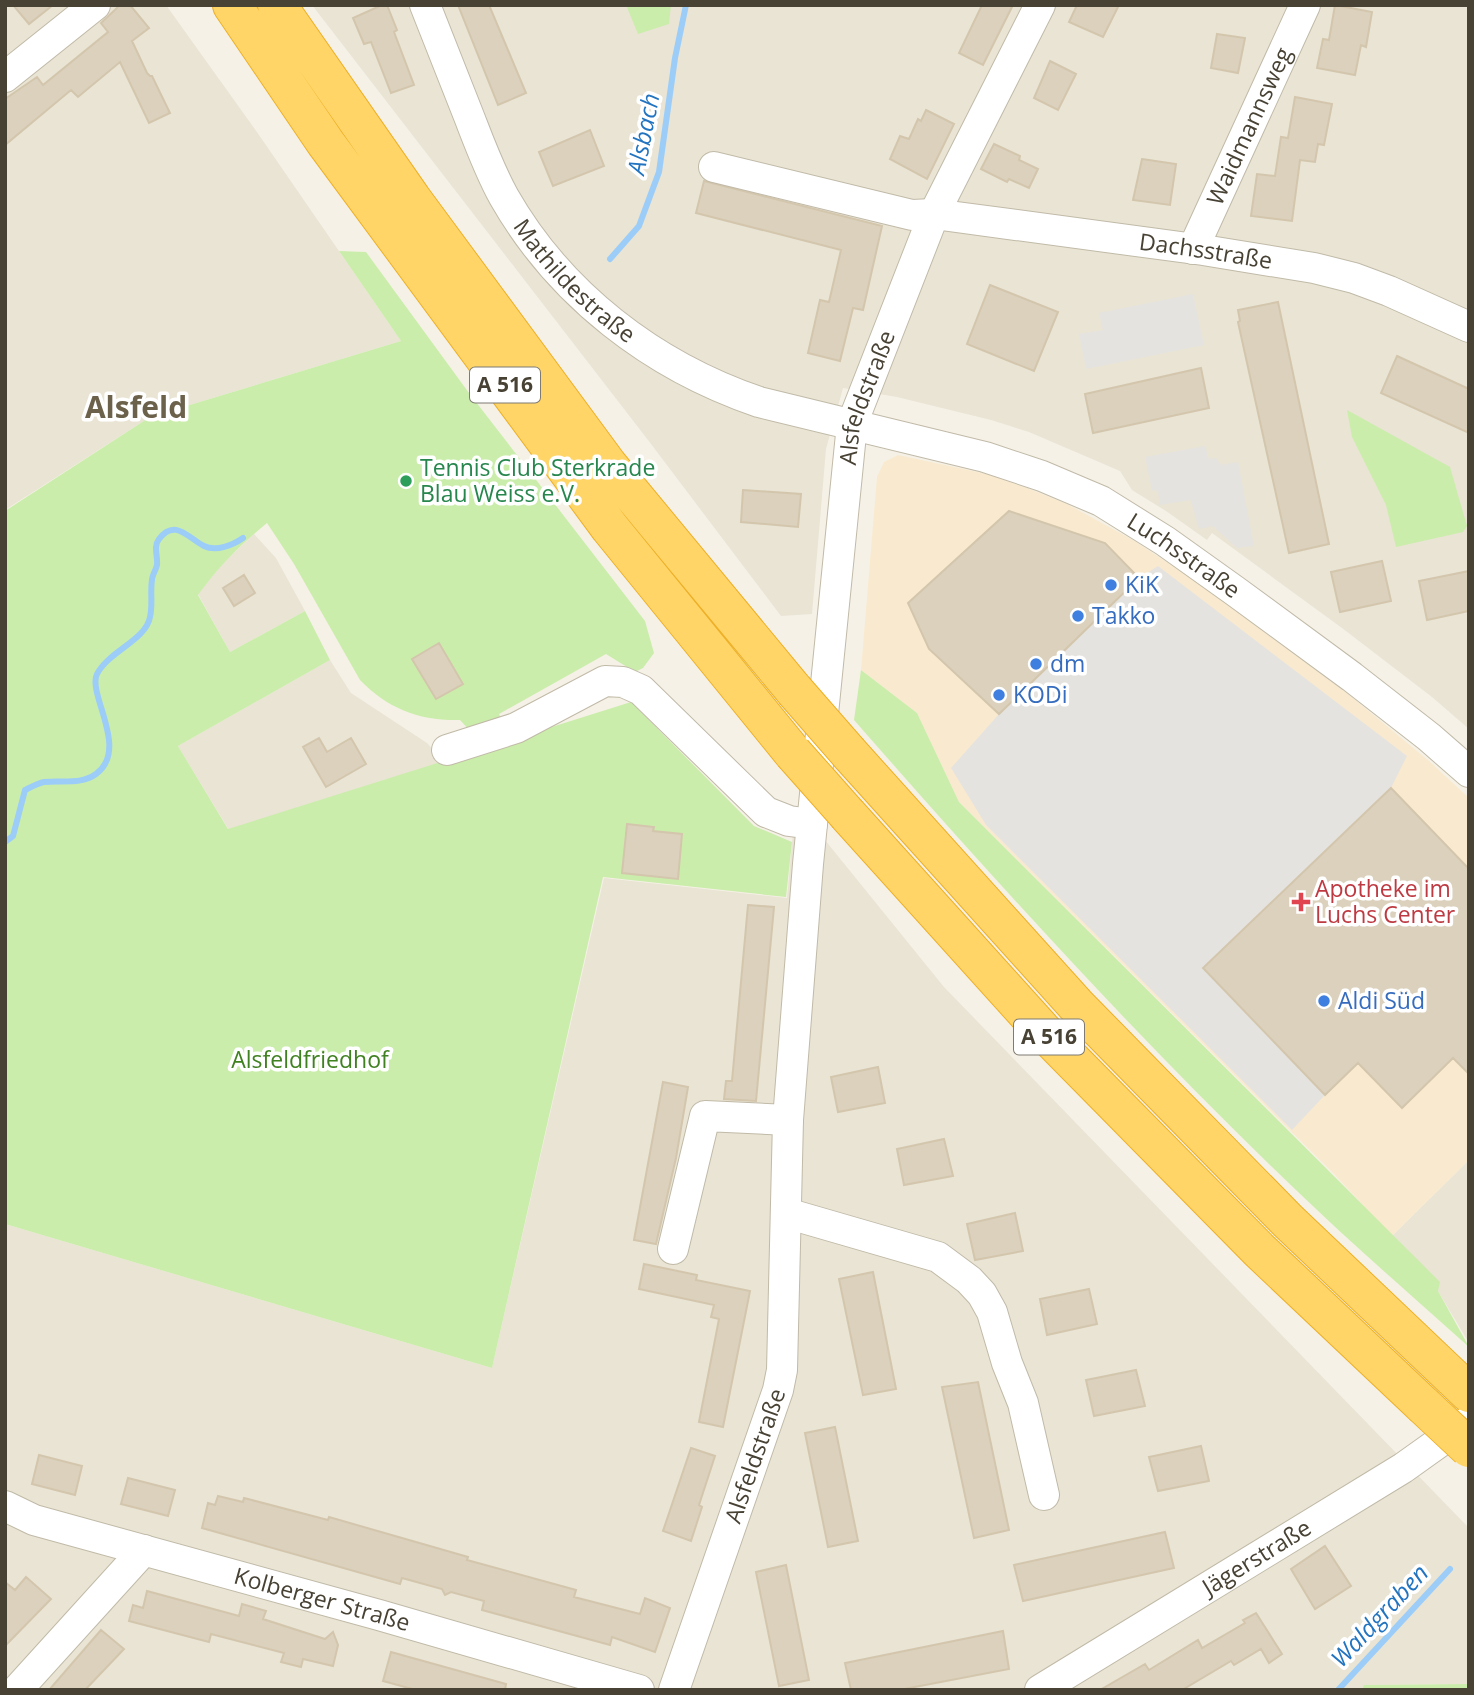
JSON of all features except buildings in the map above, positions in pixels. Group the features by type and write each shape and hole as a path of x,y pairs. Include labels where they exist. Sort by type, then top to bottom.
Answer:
{"highway":[{"name":"A 516","path":"232,5 325,142 610,527 793,753 830,819 1259,1250 1469,1448"},
{"name":"A 516","path":"277,5 412,199 608,465 794,690 1085,1015 1269,1203 1462,1386"}],"street":[{"path":"9,63 95,5"},
{"name":"Mathildestraße","path":"425,5 490,170 532,239 572,286 618,327 653,353 690,374 759,402 852,424"},
{"name":"Alsfeldstraße","path":"674,1690 778,1390 782,1370 788,1120 830,819 852,424 934,214 1040,5"},
{"name":"Waidmannsweg","path":"1193,249 1305,5"},
{"name":"Dachsstraße","path":"714,167 912,215 934,214 1294,264 1354,278 1469,327"},
{"name":"Luchsstraße","path":"852,424 985,457 1042,476 1121,512 1352,677 1469,772"},
{"path":"447,750 516,728 605,681 623,682 641,690 766,811 789,821 830,819"},
{"path":"673,1249 705,1116 788,1120"},
{"path":"786,1213 938,1257 969,1279 992,1312 1007,1363 1023,1403 1044,1495"},
{"name":"Jägerstraße","path":"1040,1690 1403,1468 1469,1421"},
{"name":"Kolberger Straße","path":"5,1506 34,1520 639,1690"},
{"path":"17,1690 144,1550"}],"shaded area":[{"path":"5,5 166,5 401,341 150,417 5,510"},
{"path":"312,5 1469,5 1469,729 1342,628 1212,533 1207,540 1132,490 1120,471 1029,432 991,420 897,397 843,388 826,449 812,614 781,616"},
{"path":"1193,294 1204,345 1086,369 1079,334 1103,330 1099,313"},
{"path":"1205,446 1209,459 1216,458 1221,465 1238,462 1254,546 1237,548 1213,526 1199,529 1191,500 1160,505 1158,491 1152,490 1145,457"},
{"path":"898,455 987,474 1027,488 1067,504 1133,540 1197,582 1348,694 1469,798 1469,1160 1392,1236 1333,1173 959,802 917,713 861,670 877,477 884,462"},
{"path":"254,534 276,558 305,611 230,652 198,594 217,569"},
{"path":"1158,566 1407,756 1391,788 1204,968 1325,1095 1292,1130 986,825 951,768 999,714 1139,578"},
{"path":"330,660 351,693 427,743 444,762 229,830 178,746"},
{"path":"812,824 944,987 1469,1528 1469,1684 1365,1685 1362,1690 5,1690 5,1224 492,1368 604,878 787,898 793,833"},
{"path":"1469,1160 1469,1343 1438,1291 1392,1236"}],"green space":[{"path":"626,5 671,5 669,24 638,34"},
{"name":"Alsfeldfriedhof","path":"339,251 366,252 469,393 645,621 654,653 643,668 635,672 606,654 499,714 503,723 473,734 460,720 431,718 393,706 360,680 294,564 267,523 230,557 198,595 230,652 305,611 330,660 178,746 228,829 631,702 754,826 792,842 786,897 603,877 492,1368 5,1224 5,511 150,417 401,341"},
{"path":"1347,410 1450,467 1467,526 1463,532 1396,547 1386,505 1352,437"},
{"path":"861,670 917,713 959,802 1440,1282 1438,1291 1469,1347 1338,1230 1238,1134 1125,1019 961,841 854,720"},
{"path":"1469,1684 1469,1690 1362,1690 1364,1685"}],"waterway":[{"name":"Alsbach","path":"610,259 639,226 659,172 675,58 686,5"},
{"name":"Alsbach","path":"5,842 13,836 25,790 44,782 84,780 96,774 105,763 109,751 109,737 97,695 97,674 147,625 151,612 151,585 157,565 156,548 159,539 165,533 176,530 204,546 219,548 243,538"},
{"name":"Waldgraben","path":"1338,1690 1450,1569"}],"place":[{"name":"Tennis Club Sterkrade Blau Weiss e.V.","path":"406,481"},
{"name":"KiK","path":"1111,585"},
{"name":"Takko","path":"1078,616"},
{"name":"dm","path":"1036,664"},
{"name":"KODi","path":"999,695"},
{"name":"Apotheke im Luchs Center","path":"1301,902"},
{"name":"Aldi Süd","path":"1324,1001"}],"district":[{"name":"Alsfeld","path":"136,408"}]}
